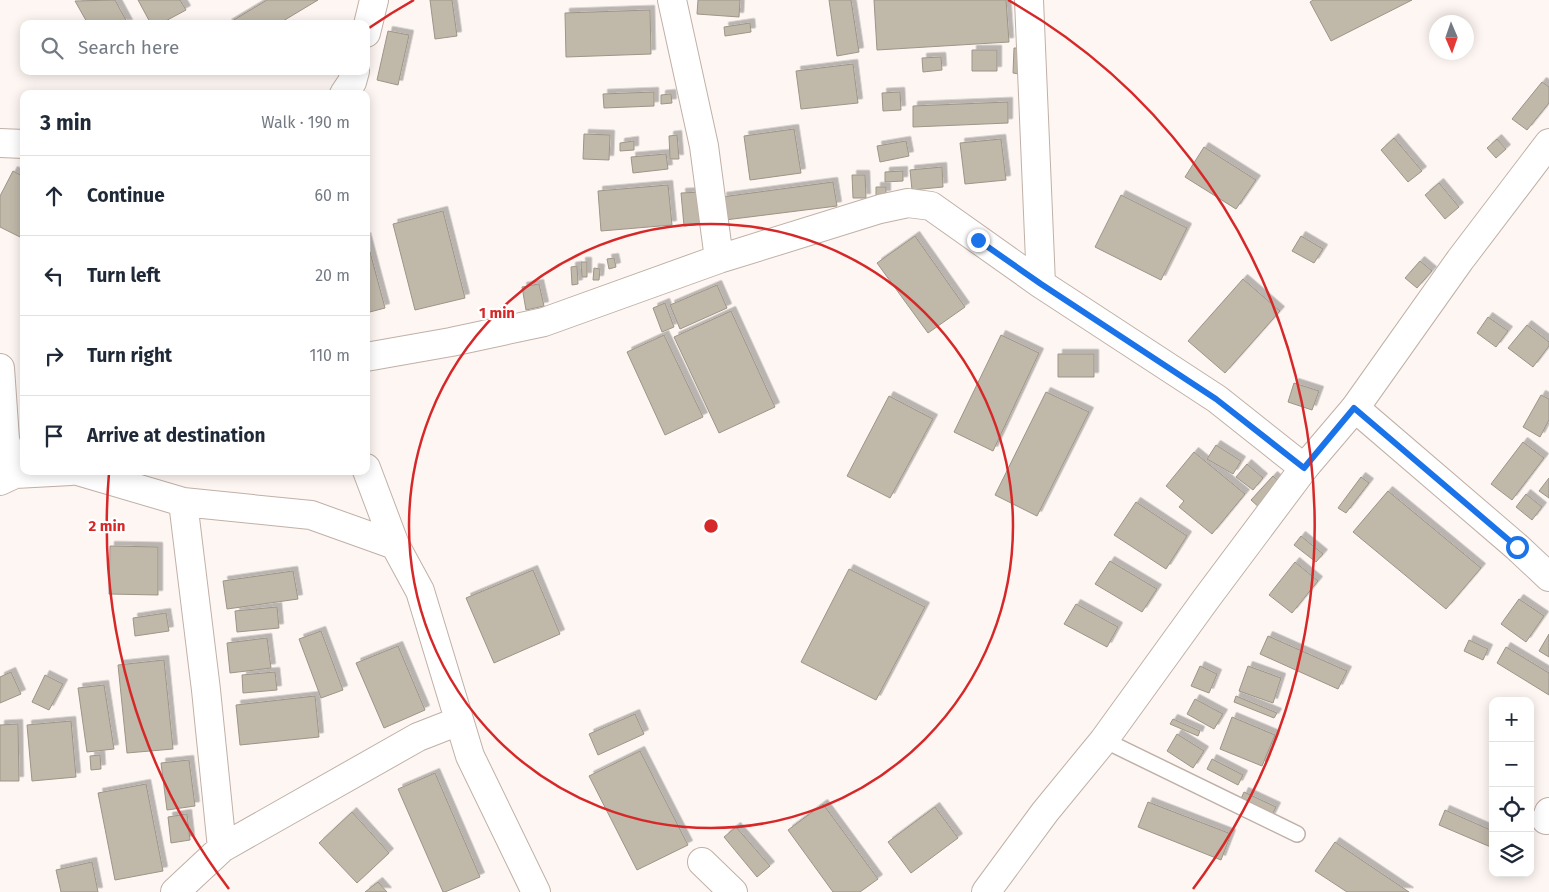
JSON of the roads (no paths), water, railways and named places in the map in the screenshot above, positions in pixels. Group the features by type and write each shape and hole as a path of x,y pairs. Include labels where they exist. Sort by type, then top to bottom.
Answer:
{"street":[{"path":"369,20 374,0"},
{"path":"672,0 704,146 719,259"},
{"path":"1029,0 1041,284"},
{"path":"347,90 354,75"},
{"path":"986,892 1045,812 1104,740 1304,468 1354,408 1460,260 1549,143"},
{"path":"0,144 20,144"},
{"path":"370,356 451,342 544,322 719,259 880,209 908,203 931,206 1041,284 1216,399 1304,468"},
{"path":"0,368 8,477 29,475"},
{"path":"1354,408 1517,547 1549,577"},
{"path":"92,475 183,502 310,515 396,545"},
{"path":"369,475 396,545 420,591 470,756 536,892"},
{"path":"183,502 205,680 222,848"},
{"path":"175,892 222,848 418,737 459,721"},
{"path":"702,862 733,892"}],"lane":[{"path":"1104,740 1297,834"}]}
